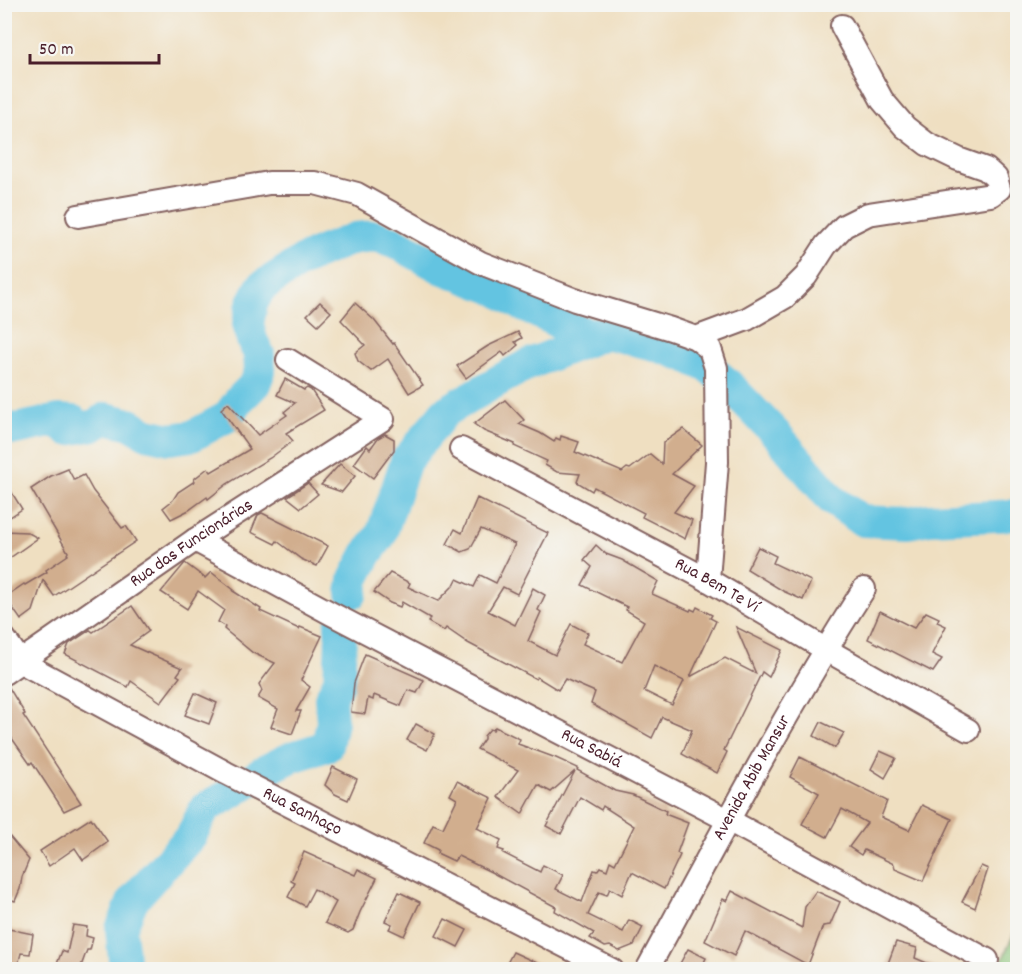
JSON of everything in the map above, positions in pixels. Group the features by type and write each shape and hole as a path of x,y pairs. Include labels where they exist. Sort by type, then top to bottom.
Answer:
{"street":[{"path":"696,338 747,318 785,297 806,276 826,245 844,226 868,214 991,195 999,189 996,178 986,169 927,144 905,127 882,100 842,26"},
{"path":"78,216 269,183 315,183 357,194 481,263 575,300 696,338 710,349 716,368 717,462 708,580"},
{"name":"Rua das Funcionárias","path":"13,667 195,540 383,419 288,360"},
{"name":"Rua Bem Te Ví","path":"461,449 708,580 825,650 968,730"},
{"name":"Rua Sabiá","path":"195,540 332,614 729,820 987,960"},
{"name":"Avenida Abib Mansur","path":"647,969 825,650 864,589"},
{"name":"Rua Sanhaço","path":"4,638 13,667 612,969"}],"green space":[{"path":"1017,926 1018,969 1016,970 1001,963"}],"building":[{"path":"320,302 331,312 318,325 307,315"},
{"path":"355,303 394,343 423,385 409,393 388,359 371,371 358,361 355,353 365,345 341,320"},
{"path":"518,332 522,338 515,342 518,345 505,356 502,352 466,378 457,366 488,346"},
{"path":"285,379 304,390 307,388 311,390 324,410 286,433 293,441 270,458 227,484 208,499 207,497 171,519 163,508 173,500 178,492 195,481 194,479 208,468 211,472 250,449 221,409 228,403 258,435 287,415 284,412 295,403 277,395"},
{"path":"505,400 524,420 519,424 554,442 556,438 560,440 561,436 579,442 575,452 622,472 627,468 630,469 650,454 662,464 663,443 683,429 702,445 672,474 694,486 674,512 692,520 685,539 642,517 644,513 594,487 592,491 577,482 580,474 557,472 545,465 547,461 474,424"},
{"path":"385,434 394,439 394,450 373,478 354,464 367,446 370,449 378,438"},
{"path":"340,464 355,476 342,492 321,485"},
{"path":"68,469 74,480 84,475 93,491 122,528 126,526 136,541 54,596 43,580 33,611 21,620 5,597 47,572 46,570 68,555 31,489 51,476"},
{"path":"4,480 22,509 4,521"},
{"path":"308,483 318,494 301,508 287,497"},
{"path":"477,498 548,533 517,594 503,587 488,611 515,625 533,588 545,595 538,610 541,612 528,641 555,655 571,624 588,633 583,644 622,662 644,621 626,610 627,607 582,585 592,567 584,560 596,545 606,554 622,560 658,581 652,594 690,611 691,609 695,611 697,607 712,615 710,618 716,621 690,677 725,658 756,674 736,627 782,650 769,677 762,672 724,750 727,752 717,773 682,754 692,730 662,717 652,738 591,704 595,692 565,679 558,690 537,677 536,679 468,643 446,628 444,631 428,622 430,618 402,602 400,607 374,592 390,573 410,583 408,587 438,601 457,579 474,587 480,575 496,583 515,544 481,529 470,549 462,552 447,544 455,529 462,533","holes":["654,666 684,681 672,705 644,691"]},
{"path":"262,513 328,546 317,566 301,559 277,541 275,544 251,532 258,515"},
{"path":"4,531 27,532 38,538 4,562"},
{"path":"758,547 776,556 773,563 811,581 803,600 783,591 747,569"},
{"path":"185,563 205,578 211,572 233,591 261,609 260,611 299,629 300,627 322,636 301,680 310,687 296,711 301,711 292,734 271,727 278,709 258,698 262,691 259,684 275,663 253,653 224,629 225,626 218,622 224,610 198,591 187,609 161,592"},
{"path":"132,606 149,631 130,645 182,668 177,675 180,677 161,702 131,681 128,687 65,654 69,644 90,630 93,632"},
{"path":"880,611 914,628 926,612 939,618 937,622 946,626 932,654 942,659 933,672 868,639"},
{"path":"365,654 424,680 417,693 408,690 401,706 374,695 373,700 368,698 365,714 351,712 354,683"},
{"path":"4,686 8,686 25,714 23,715 81,803 64,811 32,762 30,764 4,727"},
{"path":"195,693 217,703 209,724 185,715"},
{"path":"821,722 844,733 835,748 814,736"},
{"path":"416,724 435,734 427,750 407,740"},
{"path":"495,727 520,739 518,744 578,768 577,770 615,791 633,795 666,811 665,814 688,823 677,853 680,855 664,889 632,872 622,895 610,888 607,895 599,892 588,915 623,932 629,920 643,927 634,945 619,951 610,946 605,947 590,938 594,933 555,911 556,907 458,856 454,861 437,853 438,850 424,843 433,824 443,828 457,799 450,795 457,781 492,798 477,828 501,840 498,849 504,851 503,853 540,872 543,865 563,875 556,889 582,902 594,870 597,871 600,867 607,870 610,861 615,864 634,826 603,806 601,810 580,797 561,834 546,826 575,771 551,792 538,785 522,814 498,797 518,770 477,749 484,736"},
{"path":"880,751 896,758 885,778 871,769"},
{"path":"800,757 887,801 881,817 909,830 922,805 952,819 923,881 895,869 894,864 864,850 861,855 849,847 867,823 842,809 827,837 802,824 819,793 790,777"},
{"path":"333,767 357,779 348,800 335,794 325,785"},
{"path":"91,818 108,842 83,860 75,848 49,866 40,851"},
{"path":"4,830 29,860 15,901 4,897"},
{"path":"304,852 355,875 358,869 377,878 353,930 348,933 325,923 336,902 314,889 305,906 288,897 295,883 291,881"},
{"path":"981,866 988,869 975,908 962,902"},
{"path":"732,891 802,928 805,907 816,891 840,902 830,925 823,926 808,965 745,931 734,956 705,941 723,899 727,901"},
{"path":"399,892 420,902 404,936 389,929 392,924 385,921"},
{"path":"445,919 467,930 458,947 436,936"},
{"path":"73,925 87,927 86,936 93,938 90,950 87,950 80,969 55,969 62,951 67,953"},
{"path":"4,928 33,934 30,954 21,953 17,969 4,969"},
{"path":"896,942 917,948 915,958 941,969 894,969 887,966"},
{"path":"688,949 706,958 701,969 677,969"},
{"path":"513,952 550,969 504,969"}],"waterway":[{"path":"4,427 16,429 59,420 73,421 67,430 95,425 106,418 130,424 147,434 170,439 192,436 227,417 255,384 260,371 259,354 248,324 252,304 261,287 303,260 325,250 355,238 375,236 394,242 441,268 497,290 565,327 588,333 605,333 654,345 708,367 727,383 777,435 832,500 863,521 908,523 929,519 1018,515"},
{"path":"352,593 354,579 367,554 381,535 406,461 445,412 527,365 605,334"},
{"path":"125,970 121,929 133,900 191,836 205,808 266,770 292,757 327,746 332,722 330,698 339,681 340,626"}]}
